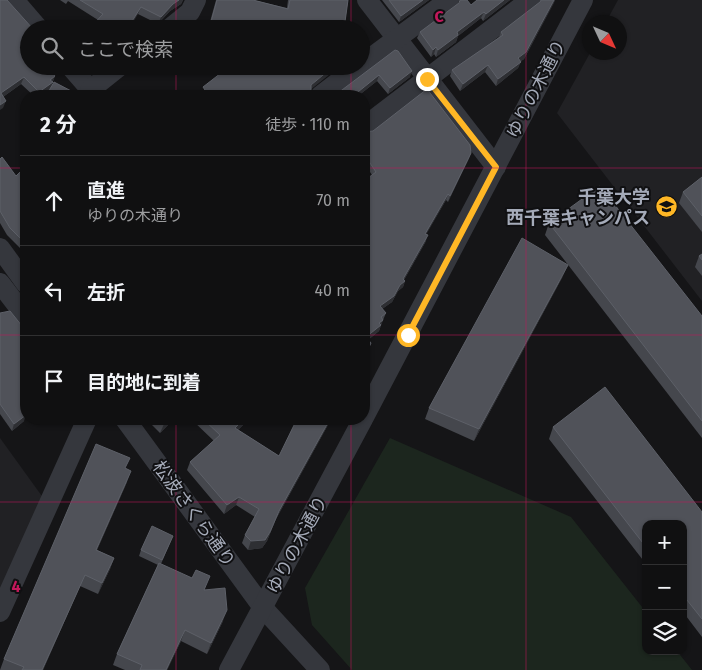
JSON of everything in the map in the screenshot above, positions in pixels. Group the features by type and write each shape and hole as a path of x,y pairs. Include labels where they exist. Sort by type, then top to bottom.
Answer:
{"street":[{"path":"14,0 31,20"},
{"path":"180,20 190,12 196,0"},
{"path":"367,0 496,167"},
{"path":"370,58 449,0"},
{"path":"370,122 530,0"},
{"name":"ゆりの木通り","path":"370,400 496,167 574,5"},
{"path":"78,75 90,90"},
{"path":"96,90 111,75"},
{"path":"328,90 348,75"},
{"path":"0,248 20,276"},
{"path":"0,283 20,309"},
{"path":"0,612 84,425"},
{"name":"松波さくら通り","path":"129,425 264,609 320,670"},
{"name":"ゆりの木通り","path":"230,670 264,609 356,425"}],"shaded area":[{"name":"千葉大学 西千葉キャンパス","path":"618,0 702,0 702,301 557,113 586,60 627,60 627,15 610,15"},
{"path":"0,438 44,499 0,597"},
{"path":"390,438 571,517 642,607 642,655 680,655 692,670 352,670 312,625 305,588"}],"building":[{"path":"0,0 7,0 25,20 20,20 20,75 55,76 50,80 53,82 42,90 37,90 24,77 1,93 6,101 0,105"},
{"path":"80,0 179,0 161,17 141,7 133,20 97,20 103,14"},
{"path":"217,0 253,0 288,9 290,0 348,0 345,20 211,20"},
{"path":"389,0 423,0 401,16"},
{"path":"460,0 467,0 471,5 477,0 504,0 457,32 458,35 438,50 436,47 433,50 420,32 459,3"},
{"path":"541,0 554,0 526,52 518,58 521,62 498,79 488,65 463,84 452,70 503,35 501,32"},
{"path":"395,50 398,51 412,71 390,88 379,75 360,90 342,90 362,75 370,75 370,69"},
{"path":"218,75 323,75 311,85 311,90 205,90 203,87"},
{"path":"54,82 69,90 49,90"},
{"path":"427,89 470,145 471,153 450,196 448,194 425,234 428,235 403,279 405,281 400,285 394,296 380,306 386,313 381,317 383,320 379,323 381,325 370,334 370,176 376,172 370,163 370,131 373,131"},
{"path":"2,157 16,176 20,172 20,238 10,228 0,211 0,159"},
{"path":"702,177 702,216 683,192"},
{"path":"600,186 702,316 702,421 549,223"},
{"path":"522,238 568,265 479,429 429,408"},
{"path":"10,311 20,324 20,420 14,424 0,404 0,313"},
{"path":"605,387 702,512 702,619 687,600 687,520 642,520 642,542 553,427"},
{"path":"209,425 238,425 235,428 279,456 294,425 327,425 265,540 251,541 245,535 259,509 239,497 227,505 190,462 220,435"},
{"path":"96,444 130,458 125,468 131,471 96,550 114,558 102,583 85,575 42,670 22,670 24,667 4,659"},
{"path":"152,526 173,536 162,560 141,550"},
{"path":"159,563 192,578 196,570 210,576 204,590 225,588 227,610 211,643 185,630 166,670 140,670 142,665 117,654"}],"place":[{"name":"千葉大学 西千葉キャンパス","path":"666,207"}],"route":[{"path":"408,335 496,167 427,79"}]}
